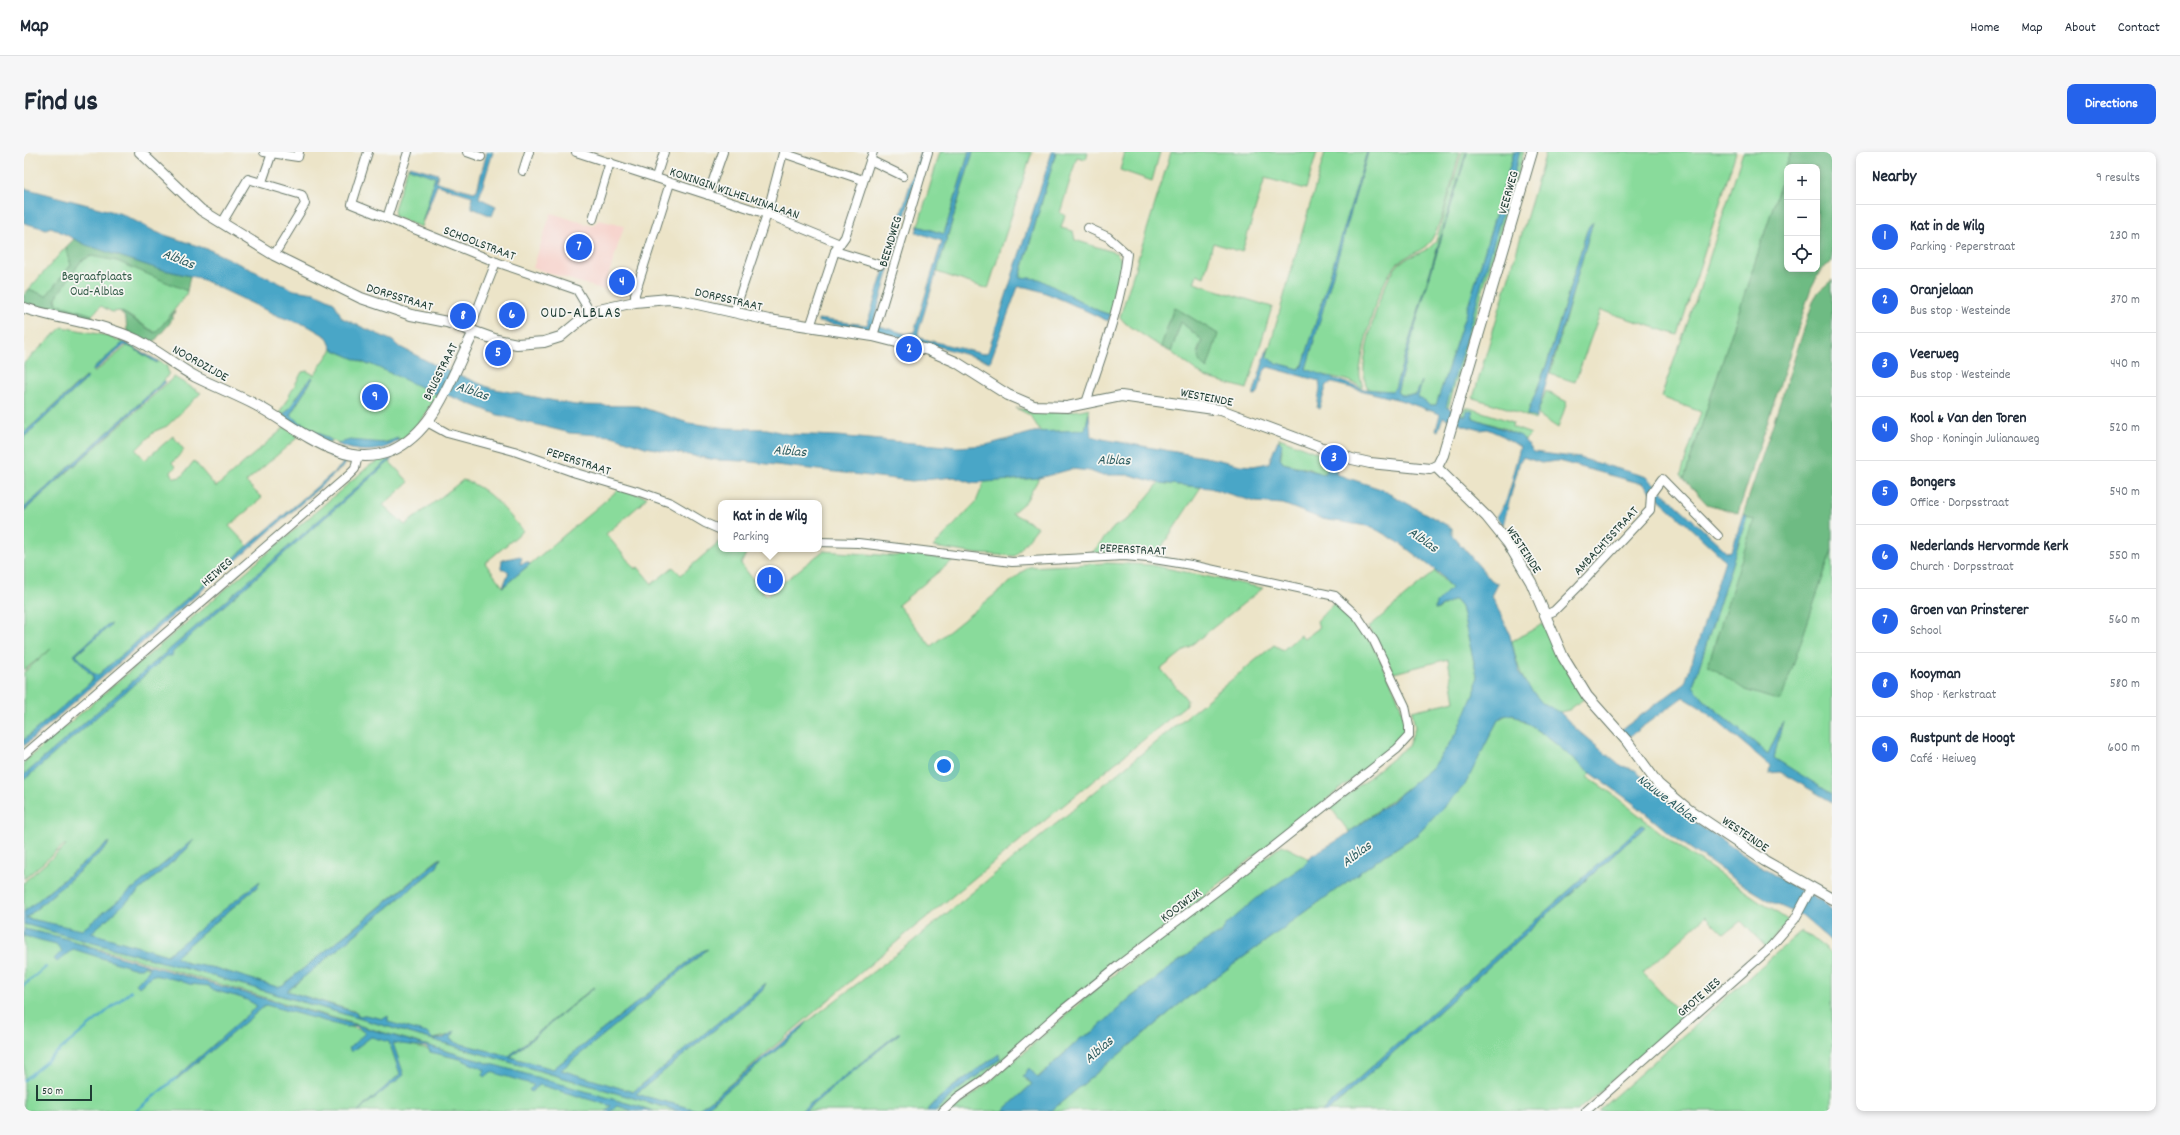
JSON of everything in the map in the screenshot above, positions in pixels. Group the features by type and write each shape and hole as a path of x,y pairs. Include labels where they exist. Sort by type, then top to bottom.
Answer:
{"street":[{"name":"DORPSSTRAAT","path":"140,152 201,210 274,256 361,298 509,343 544,342 560,337 590,312 635,302 669,299 810,327 873,336"},
{"name":"SCHOOLSTRAAT","path":"368,152 352,204 496,262 577,290 590,312"},
{"path":"387,218 408,152"},
{"path":"467,152 481,156"},
{"path":"523,171 529,152"},
{"name":"KONINGIN WILHELMINALAAN","path":"576,152 587,154 670,183 767,214 840,244"},
{"path":"656,177 664,152"},
{"path":"708,195 723,152"},
{"path":"810,327 835,251 845,236 863,180 874,152"},
{"name":"BEEMDWEG","path":"873,336 928,152"},
{"name":"VEERWEG","path":"1436,467 1443,456 1532,152"},
{"path":"263,179 268,153 299,155"},
{"path":"734,313 767,214 783,154 796,155 863,180"},
{"path":"870,160 903,176"},
{"path":"593,219 610,162"},
{"path":"222,223 248,179 302,196 305,204 274,256"},
{"path":"635,302 635,294 670,183"},
{"path":"1086,403 1118,302 1125,275 1127,254 1108,237 1088,228"},
{"path":"835,251 880,265"},
{"path":"472,331 496,262"},
{"name":"NOORDZIJDE","path":"24,308 111,331 137,340 197,377 256,405 321,445 358,455"},
{"name":"BRUGSTRAAT","path":"427,422 455,370 472,331"},
{"name":"WESTEINDE","path":"873,336 939,354 956,362 1008,396 1034,406 1067,408 1113,397 1134,397 1221,410 1352,459 1414,468 1436,467 1487,517 1508,543 1531,582 1563,657 1587,696 1626,740 1658,784 1689,810 1765,861 1811,889 1832,899"},
{"path":"358,455 369,456 391,450 401,445 427,422"},
{"name":"PEPERSTRAAT","path":"427,422 451,435 514,451 576,473 648,494 671,503 705,523 718,529"},
{"name":"HEIWEG","path":"24,755 349,475 355,469 358,455"},
{"name":"AMBACHTSSTRAAT","path":"1545,615 1554,611 1568,597 1650,510 1651,494 1662,479 1718,536"},
{"name":"PEPERSTRAAT","path":"822,542 858,543 1012,562 1124,556 1148,558 1191,565 1335,596 1358,618 1374,642 1405,706"},
{"name":"KOOIWIJK","path":"943,1111 983,1080 1059,1013 1119,965 1397,749 1409,736 1409,726 1405,706"},
{"name":"GROTE NES","path":"1586,1111 1768,951 1796,917 1811,889"}],"shaded area":[{"path":"551,213 592,226 599,220 624,226 604,290 533,268"}],"green space":[{"path":"940,152 969,152 944,234 918,226"},
{"path":"973,152 1032,152 988,289 937,272"},
{"path":"1056,152 1088,152 1086,159 1077,157 1060,213 1065,215 1061,228 1073,231 1075,240 1116,253 1120,257 1122,268 1120,280 1114,297 1116,299 1111,315 1099,311 1039,280 1020,278"},
{"path":"1125,152 1160,152 1152,181 1120,170"},
{"path":"1171,152 1317,152 1306,189 1265,178 1242,252 1213,243 1204,277 1197,274 1194,283 1272,307 1247,389 1205,377 1171,352 1181,322 1202,340 1197,353 1218,334 1174,307 1161,347 1125,323 1120,317"},
{"path":"1325,152 1367,152 1304,363 1299,369 1273,362 1267,356"},
{"path":"1368,152 1460,152 1441,220 1432,239 1421,250 1398,263 1384,284 1378,298 1368,329 1362,359 1360,377 1363,389 1343,379 1312,372 1306,369 1306,366"},
{"path":"1462,152 1466,152 1395,388 1392,392 1368,389 1364,378 1366,349 1374,316 1386,283 1400,263 1429,248 1436,241"},
{"path":"1467,152 1514,152 1472,294 1437,403 1436,405 1430,405 1417,397 1422,382 1416,395 1401,395 1397,393 1419,312"},
{"path":"1520,152 1524,152 1447,409 1445,407"},
{"path":"1546,152 1736,152 1678,335 1601,310 1575,382 1550,374 1592,224 1587,230 1548,361 1527,415 1536,418 1535,420 1507,408 1473,398"},
{"path":"1743,152 1791,152 1787,164 1784,164 1784,173 1684,479 1681,474 1701,412 1661,397 1699,291"},
{"path":"1791,152 1832,152 1832,262 1820,271 1820,164 1787,164"},
{"path":"408,167 435,177 421,227 395,217 394,209"},
{"path":"1784,173 1784,272 1819,272 1811,288 1738,513 1707,504 1684,479"},
{"path":"74,239 155,268 190,276 187,291 117,261 91,256 81,261 55,299 57,304 92,315 93,321 24,303 24,295 29,289 46,296 71,265 66,247"},
{"path":"66,247 71,265 46,296 29,289"},
{"name":"Begraafplaats Oud-Alblas","path":"92,256 117,261 179,286 187,291 186,295 156,333 120,311 112,312 101,306 92,315 57,304 56,297 81,261"},
{"path":"1832,280 1832,550 1783,695 1781,700 1777,700 1745,690 1708,665 1754,520 1743,515 1813,302 1818,292"},
{"path":"1174,307 1218,334 1207,369 1200,362 1198,356 1202,340 1181,322 1171,352 1161,347"},
{"path":"120,311 155,333 175,311 170,323 152,344 127,332 126,319"},
{"path":"62,327 104,335 124,342 93,369 94,373 128,345 157,363 158,361 168,366 167,368 169,373 164,381 24,508 24,437 88,378 85,377 24,433 24,363"},
{"path":"332,349 369,365 370,363 438,395 420,421 400,442 398,438 382,443 353,441 337,443 304,425 290,415 313,378 311,377 289,409 283,415 310,435 331,443 329,444 315,440 281,417 280,412 302,372 307,371 314,375"},
{"path":"174,377 201,393 167,426 155,431 136,450 145,460 173,436 184,450 172,463 176,467 171,472 174,478 181,477 194,461 216,487 285,427 298,437 246,482 262,498 229,526 248,546 98,675 94,674 76,655 111,624 108,625 74,655 93,677 92,681 24,740 24,672 51,649 24,670 24,511"},
{"path":"1546,391 1567,402 1558,428 1537,414"},
{"path":"1016,408 1053,412 1090,408 1085,430 1041,432 1030,415"},
{"path":"1464,408 1470,408 1513,422 1512,427 1531,434 1525,440 1506,429 1473,418 1472,411 1466,416 1461,415"},
{"path":"1279,438 1331,458 1326,472 1321,474 1310,469 1280,462 1282,450"},
{"path":"385,457 409,482 383,505 405,525 463,480 489,494 523,531 485,563 503,587 619,489 647,497 606,534 635,569 638,567 652,584 673,567 681,575 718,543 718,552 747,552 741,564 766,596 823,551 894,556 910,554 953,560 898,605 931,646 1029,567 1107,563 1151,565 1263,588 1161,669 1187,700 1186,705 900,939 709,1102 697,1110 635,1094 762,991 765,984 633,1092 560,1070 706,950 702,951 553,1069 510,1057 594,987 509,1056 457,1043 449,1039 454,1034 433,1039 388,1022 388,1017 383,1019 365,1015 357,1016 357,1012 287,991 437,867 440,858 283,985 277,987 215,968 187,963 174,957 258,886 167,955 90,933 187,849 82,931 26,918 107,847 108,843 24,912 24,882 67,845 64,845 24,879 24,762 369,466"},
{"path":"1039,478 1026,501 1012,513 1038,527 1015,556 978,554 933,547 976,502 984,482"},
{"path":"1159,483 1201,487 1157,554 1118,552 1092,553 1114,527 1130,518"},
{"path":"1747,517 1754,520 1735,583 1745,690 1781,700 1832,550 1832,794 1773,758 1782,724 1768,754 1704,700 1693,686"},
{"path":"1435,571 1451,588 1437,610 1452,600 1455,600 1461,607 1477,675 1476,688 1472,702 1457,733 1434,766 1425,775 1349,832 1331,808 1408,746 1415,728 1412,711 1455,701 1448,659 1394,673 1369,627"},
{"path":"1335,602 1353,616 1364,631 1387,674 1400,705 1405,728 1402,736 1392,748 1166,926 941,1111 935,1111 955,1092 1001,1058 998,1055 954,1086 938,1099 927,1111 805,1111 898,1033 801,1111 706,1111 706,1108 799,1031 807,1022 907,946 1274,645 1283,650 1300,635 1304,639 1319,628 1317,621"},
{"path":"1543,624 1585,698 1569,710 1560,712 1549,708 1532,693 1521,674 1512,641"},
{"path":"1508,714 1512,714 1550,739 1591,773 1587,777 1611,793 1674,843 1789,921 1766,947 1741,921 1724,934 1706,916 1643,973 1685,1018 1577,1111 1328,1111 1645,827 1323,1111 1051,1111 1182,1002 1370,865 1418,834 1464,785 1498,720"},
{"path":"1282,845 1310,859 1293,875 1252,902 1228,926 1130,998 1093,1032 1081,1038 1037,1078 1029,1068 1026,1080 1032,1084 1003,1111 952,1111 1010,1065 1102,984"},
{"path":"24,924 206,974 678,1111 654,1111 548,1081 60,937 24,929"},
{"path":"24,932 639,1111 24,1111"},
{"path":"1800,932 1811,937 1832,954 1832,1111 1598,1111"}],"water":[{"path":"487,152 493,152 479,198 496,206 492,216 472,208 472,196 437,185 423,221 435,177 409,168 410,166 438,174 436,182 474,192 477,190"},
{"path":"920,152 924,152 873,324 906,334 914,332 942,241 916,232 918,226 944,234 969,152 973,152 918,333 920,338 983,354 988,352 1052,152 1056,152 1020,277 1039,279 1099,311 1111,315 1108,321 1049,294 1025,287 1018,287 990,362 905,338 818,322 818,319 867,325"},
{"path":"1367,152 1306,369 1363,389 1392,391 1395,388 1467,152 1419,312 1397,392 1401,395 1416,395 1422,381 1418,397 1430,405 1436,405 1472,294 1514,152 1520,152 1446,407 1464,416 1466,416 1466,410 1472,411 1473,418 1521,436 1534,452 1580,458 1647,477 1726,551 1730,552 1733,547 1743,515 1747,517 1693,686 1704,700 1768,754 1783,721 1774,758 1832,794 1832,802 1780,772 1769,773 1770,767 1767,763 1701,708 1683,697 1627,738 1621,730 1685,683 1725,560 1643,484 1558,461 1541,463 1523,457 1520,461 1503,525 1496,517 1506,501 1513,479 1512,477 1520,447 1503,436 1487,429 1481,430 1465,426 1443,417 1438,431 1436,430 1440,414 1400,400 1332,383 1327,385 1319,409 1317,408 1320,388 1319,381 1268,367 1264,371 1258,394 1253,395 1268,346 1267,356 1273,362 1299,369 1303,365"},
{"name":"Alblas","path":"24,188 122,214 156,232 210,250 294,290 315,293 334,302 342,318 393,341 398,346 433,364 490,388 575,405 638,406 688,423 728,428 767,429 787,434 837,436 957,447 986,445 1034,432 1085,430 1089,413 1091,437 1253,466 1269,463 1278,440 1282,444 1280,457 1283,463 1324,474 1330,465 1331,458 1339,460 1336,474 1381,489 1452,528 1452,535 1494,583 1498,584 1492,596 1509,632 1519,672 1542,703 1560,712 1576,729 1619,765 1635,770 1651,783 1677,809 1761,867 1804,893 1821,900 1832,911 1832,942 1802,916 1769,901 1743,885 1674,837 1633,803 1584,768 1550,739 1513,714 1503,716 1498,720 1465,785 1418,834 1370,865 1182,1002 1051,1111 1003,1111 1032,1084 1023,1076 1029,1068 1038,1078 1081,1038 1093,1032 1130,998 1207,940 1220,934 1226,925 1257,898 1303,866 1312,855 1340,839 1391,802 1434,766 1457,733 1476,688 1477,675 1461,607 1455,600 1452,600 1436,610 1435,609 1436,603 1451,588 1439,573 1398,542 1367,526 1322,519 1283,504 1255,502 1210,488 1159,483 1130,475 1100,475 1090,471 1072,469 1039,478 971,483 954,477 912,481 742,461 716,460 645,447 612,436 570,433 498,415 447,395 438,395 370,364 369,365 332,349 327,337 308,326 278,316 199,278 155,268 86,245 51,227 46,229 24,223"},
{"path":"1593,222 1536,418 1527,415 1548,361 1587,230"},
{"path":"124,342 158,361 157,363 133,348 125,345 93,372 93,369"},
{"path":"86,377 88,378 24,437 24,433"},
{"path":"311,377 313,378 290,415 304,425 331,440 330,442 319,440 283,415 289,409"},
{"path":"164,381 166,382 24,511 24,508"},
{"path":"398,438 399,440 392,445 369,451 353,449 337,444 350,440 385,443"},
{"path":"330,454 345,460 345,465 24,746 24,740 92,681 93,677 74,655 108,624 112,624 76,655 94,674 98,675 341,466 343,462 329,456"},
{"path":"393,456 390,461 193,633 173,652 172,656 167,656 24,780 24,775"},
{"path":"520,556 522,558 520,564 527,562 530,564 503,587 509,572 501,569 502,560"},
{"path":"1642,825 1645,827 1328,1111 1322,1111"},
{"path":"194,839 187,849 91,933 167,955 260,881 258,886 175,957 187,963 215,968 277,987 283,985 441,858 437,867 287,991 357,1013 357,1016 365,1015 383,1019 388,1016 388,1022 427,1033 433,1039 444,1038 455,1031 450,1039 457,1043 509,1056 595,987 510,1057 553,1069 702,951 708,949 561,1070 633,1092 766,983 762,991 636,1094 697,1110 709,1102 807,1022 800,1031 706,1108 706,1111 678,1111 206,974 24,924 24,912 109,842 107,847 26,918 82,930"},
{"path":"24,929 60,937 120,957 654,1111 634,1111 617,1106 611,1111 606,1111 611,1106 540,1085 531,1092 529,1090 534,1085 491,1072 485,1077 483,1075 485,1070 460,1059 430,1052 427,1047 393,1043 404,1075 358,1111 400,1074 389,1042 371,1037 351,1052 349,1048 365,1033 356,1026 346,1027 266,1005 176,1080 176,1078 257,1006 241,998 211,989 209,986 189,984 178,980 153,975 139,987 136,984 149,970 149,967 145,966 141,968 133,968 73,949 57,962 54,959 62,951 56,944 24,936"},
{"path":"898,1033 900,1033 805,1111 801,1111"},
{"path":"999,1054 1000,1059 955,1092 935,1111 927,1111 938,1099 954,1086"}],"waterway":[{"path":"24,985 46,967"},
{"path":"24,1080 131,991"},
{"path":"136,1111 176,1078"}],"place":[{"name":"Groen van Prinsterer","path":"579,247"},
{"name":"Kool & Van den Toren","path":"622,282"},
{"name":"Nederlands Hervormde Kerk","path":"512,315"},
{"name":"Kooyman","path":"463,316"},
{"name":"Oranjelaan","path":"909,349"},
{"name":"Bongers","path":"498,353"},
{"name":"Rustpunt de Hoogt","path":"375,397"},
{"name":"Veerweg","path":"1334,458"},
{"name":"Kat in de Wilg","path":"770,580"}],"district":[{"name":"OUD-ALBLAS","path":"581,312"}],"water label":[{"name":"Nauwe Alblas","path":"1668,798"}]}
